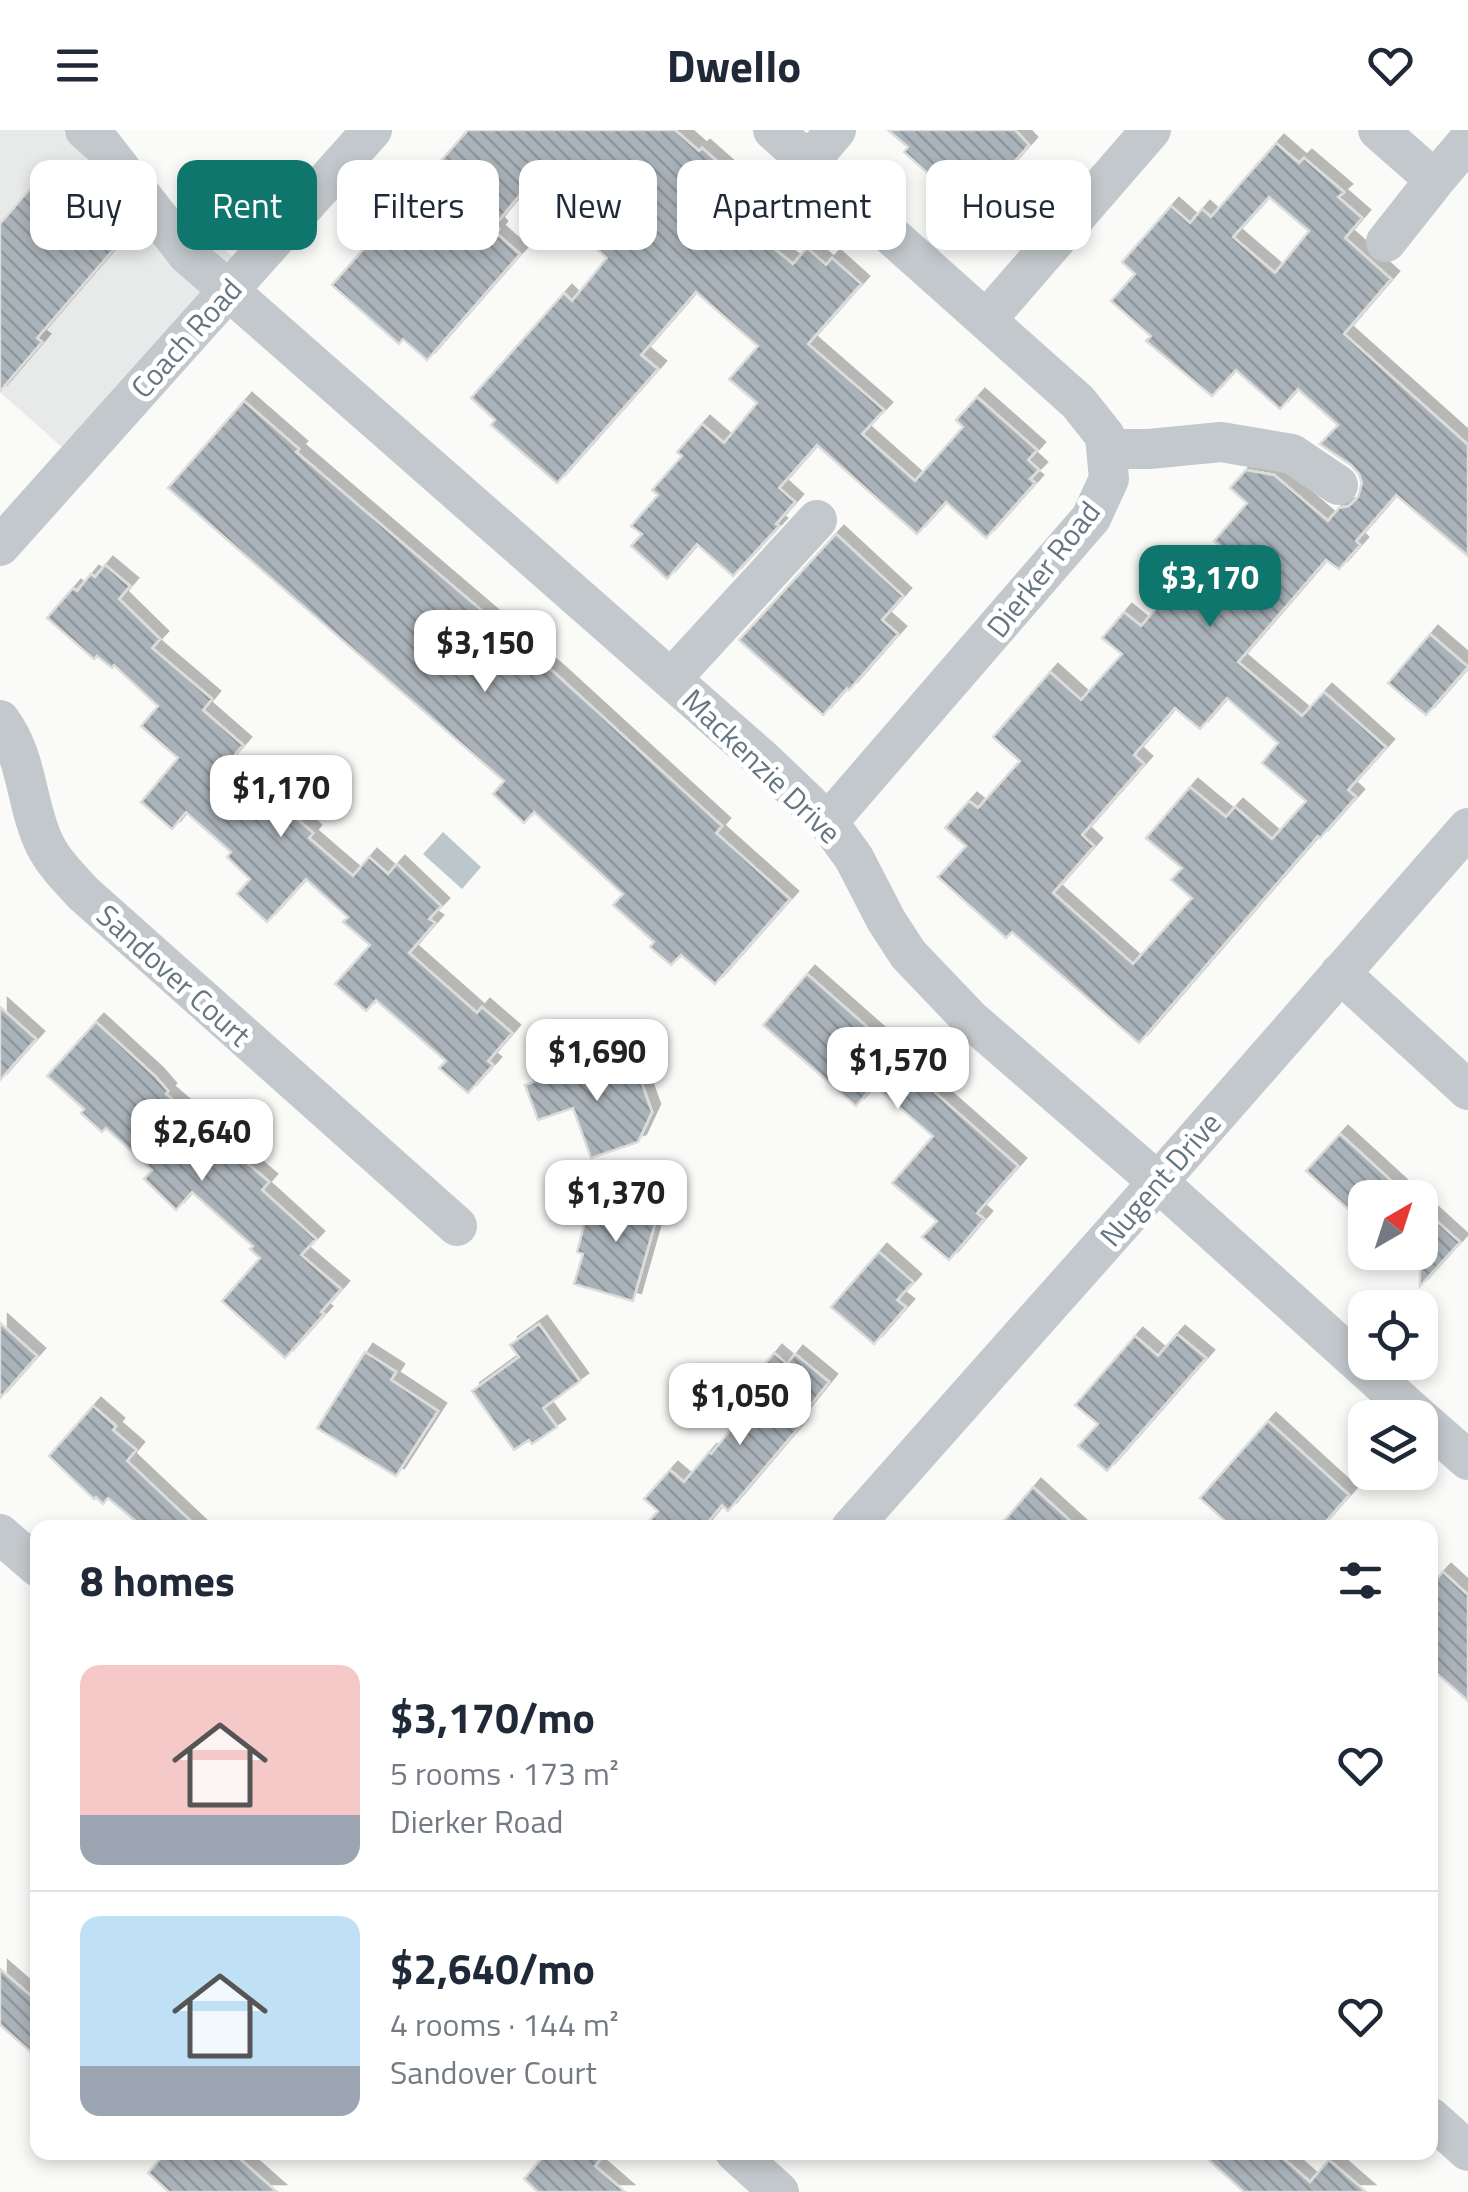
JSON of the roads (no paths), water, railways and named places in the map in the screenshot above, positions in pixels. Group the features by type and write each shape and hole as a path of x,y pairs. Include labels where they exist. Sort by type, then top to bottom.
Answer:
{"street":[{"name":"Mackenzie Drive","path":"86,130 188,254 763,760 828,822 854,858 908,954 970,1019 1400,1400"},
{"name":"Coach Road","path":"0,546 372,130"},
{"path":"773,130 807,160"},
{"path":"811,160 836,130"},
{"path":"986,320 1151,130"},
{"path":"1378,130 1435,180"},
{"path":"1386,242 1468,141"},
{"path":"906,249 1078,402 1104,436 1106,449 1221,442 1292,454 1338,485"},
{"name":"Dierker Road","path":"828,822 1091,518 1109,478 1106,449"},
{"path":"671,679 817,520"},
{"name":"Sandover Court","path":"0,720 18,750 45,845 56,863 84,894 457,1226"},
{"name":"Nugent Drive","path":"858,1520 1468,828"},
{"path":"1340,973 1468,1090"},
{"name":"Mackenzie Drive","path":"1438,1434 1468,1460"},
{"path":"0,1534 30,1560"},
{"path":"1438,2124 1468,2151"},
{"path":"743,2160 779,2192"}]}
